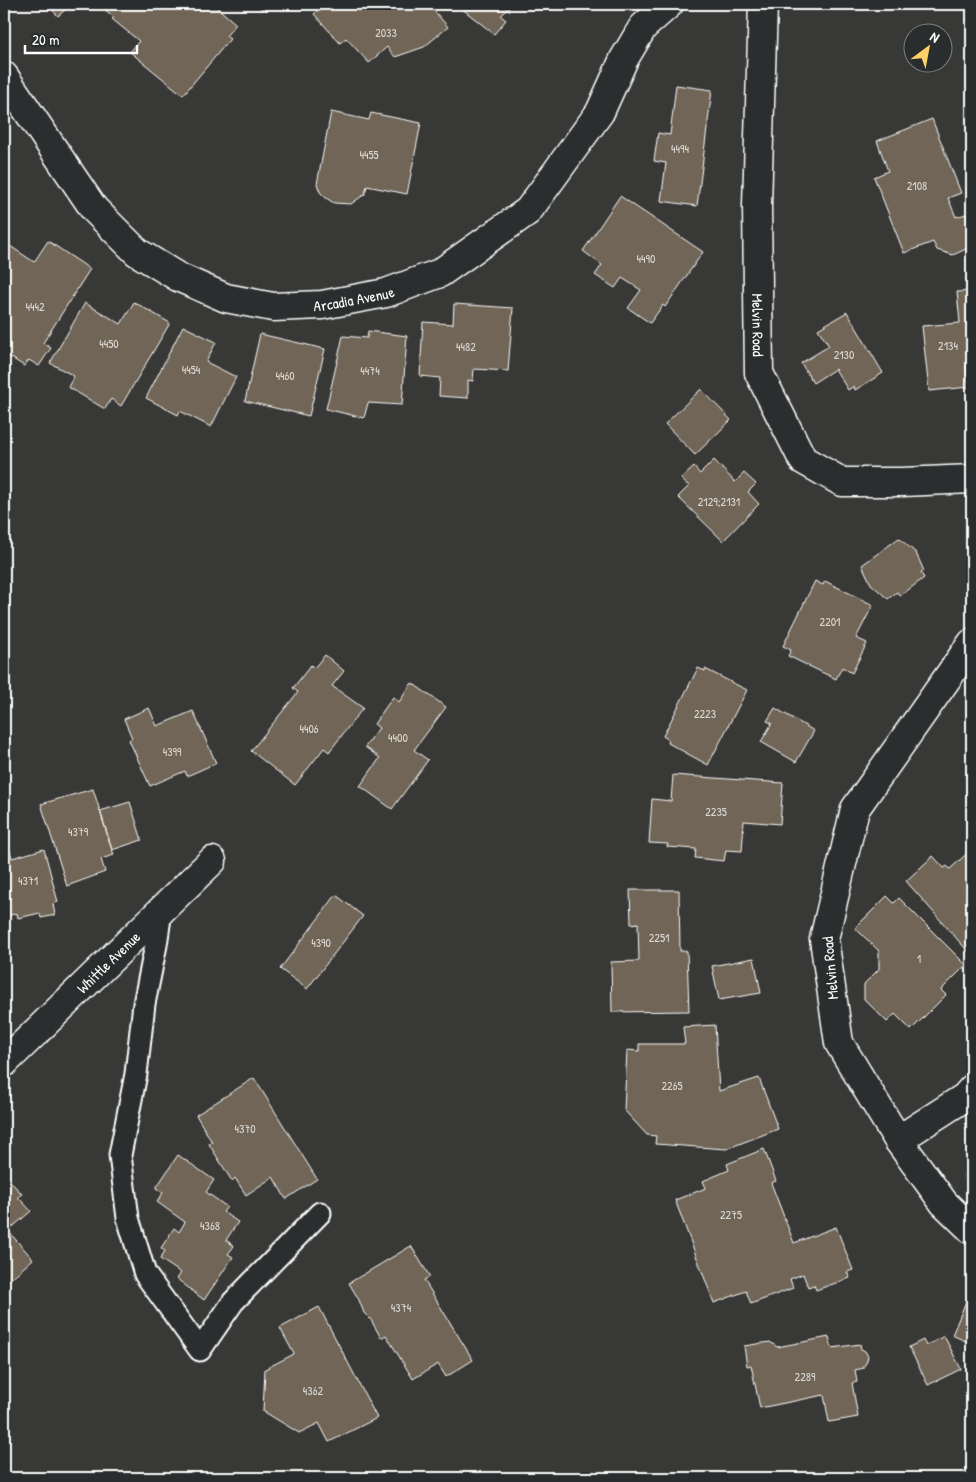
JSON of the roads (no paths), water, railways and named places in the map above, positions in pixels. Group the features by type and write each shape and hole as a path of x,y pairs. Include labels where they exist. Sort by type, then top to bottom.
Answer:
{"street":[{"name":"Arcadia Avenue","path":"4,76 94,209 137,252 178,277 226,298 273,307 322,305 386,292 440,273 528,211 600,112 624,59 643,27 669,4"},
{"name":"Melvin Road","path":"763,4 757,205 759,373 803,460 842,482 972,479"},
{"name":"Melvin Road","path":"972,643 855,809 824,939 839,1043 898,1140 944,1203 972,1230"},
{"name":"Whittle Avenue","path":"4,1063 212,861"},
{"path":"898,1140 965,1097 972,1089"}],"lane":[{"path":"161,911 144,1004 136,1074 120,1155 128,1218 145,1274 200,1350 233,1302 320,1213"}]}
